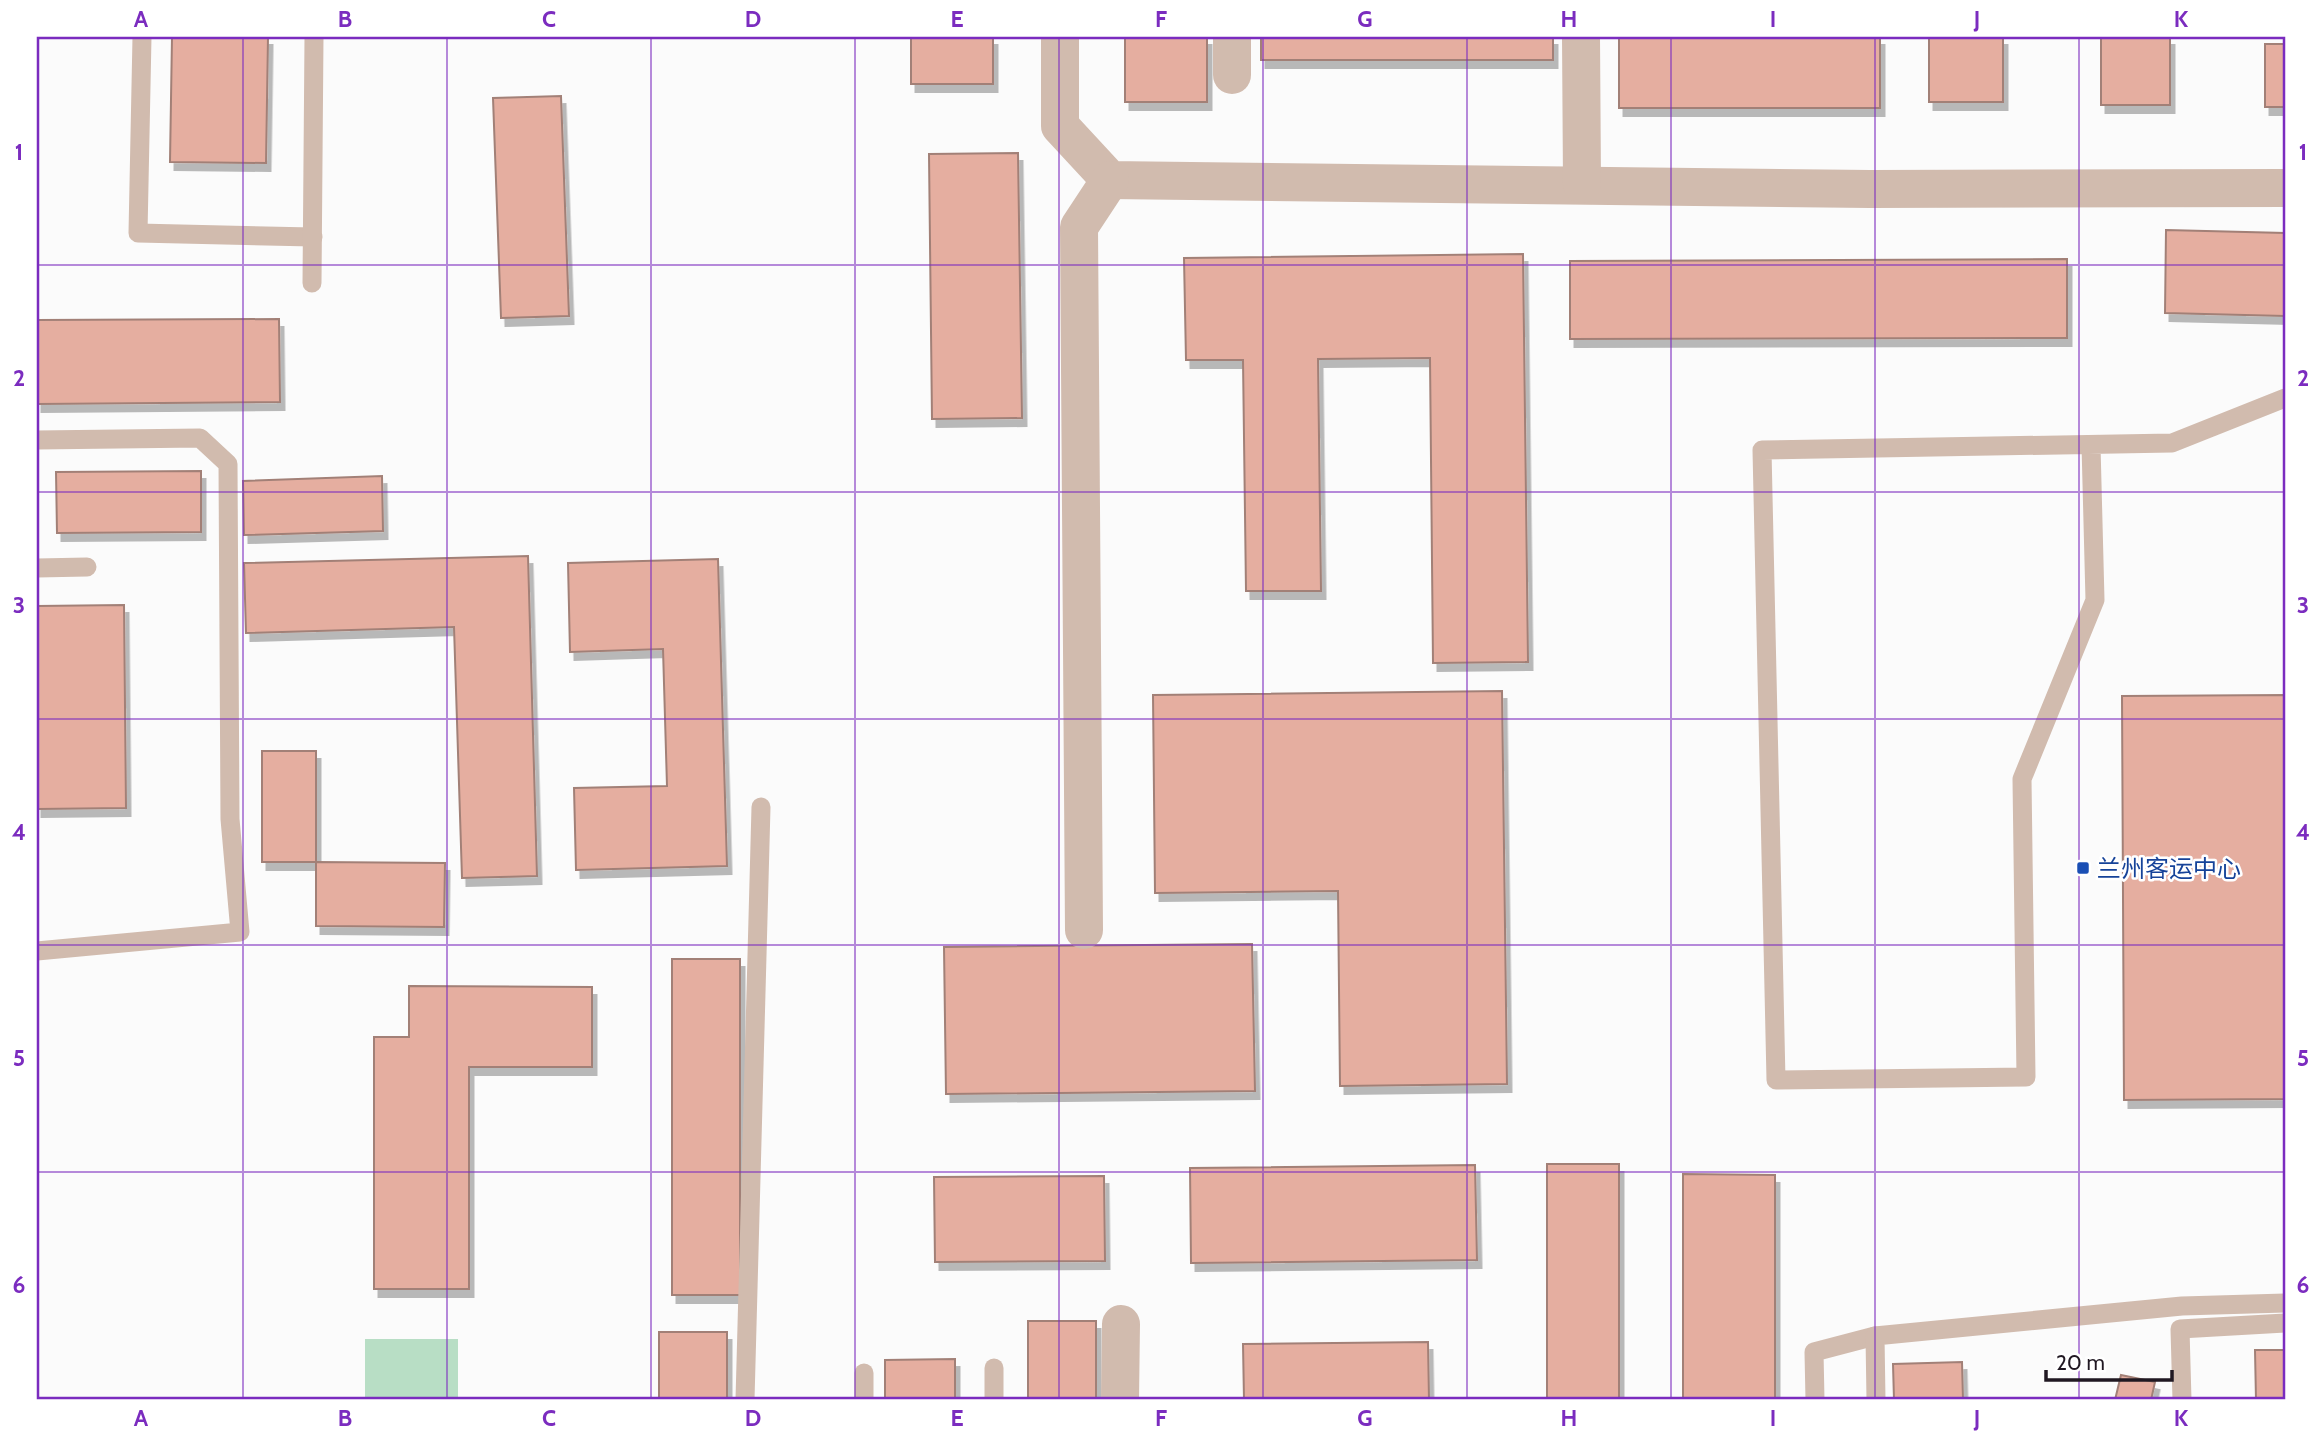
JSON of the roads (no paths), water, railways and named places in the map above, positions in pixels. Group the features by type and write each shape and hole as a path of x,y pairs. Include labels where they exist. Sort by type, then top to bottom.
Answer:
{"street":[{"path":"1060,37 1060,126 1110,180 1870,189 2285,188"},
{"path":"1232,37 1232,75"},
{"path":"1581,37 1582,184"},
{"path":"1084,930 1079,227 1110,180"},
{"path":"1120,1400 1121,1324"}],"lane":[{"path":"142,37 138,233 313,237"},
{"path":"312,283 314,37"},
{"path":"2091,445 2095,600 2022,779 2026,1077 1776,1080 1762,450 2172,443 2285,398"},
{"path":"37,440 200,438 228,464 230,819 240,932 37,951"},
{"path":"37,568 87,567"},
{"path":"746,1400 761,807"},
{"path":"1815,1400 1814,1353 1875,1336 2182,1306 2285,1303"},
{"path":"2182,1400 2180,1329 2285,1323"},
{"path":"1875,1336 1876,1400"},
{"path":"994,1368 994,1400"},
{"path":"864,1373 864,1400"}],"place":[{"name":"兰州客运中心","path":"2083,868"}]}
